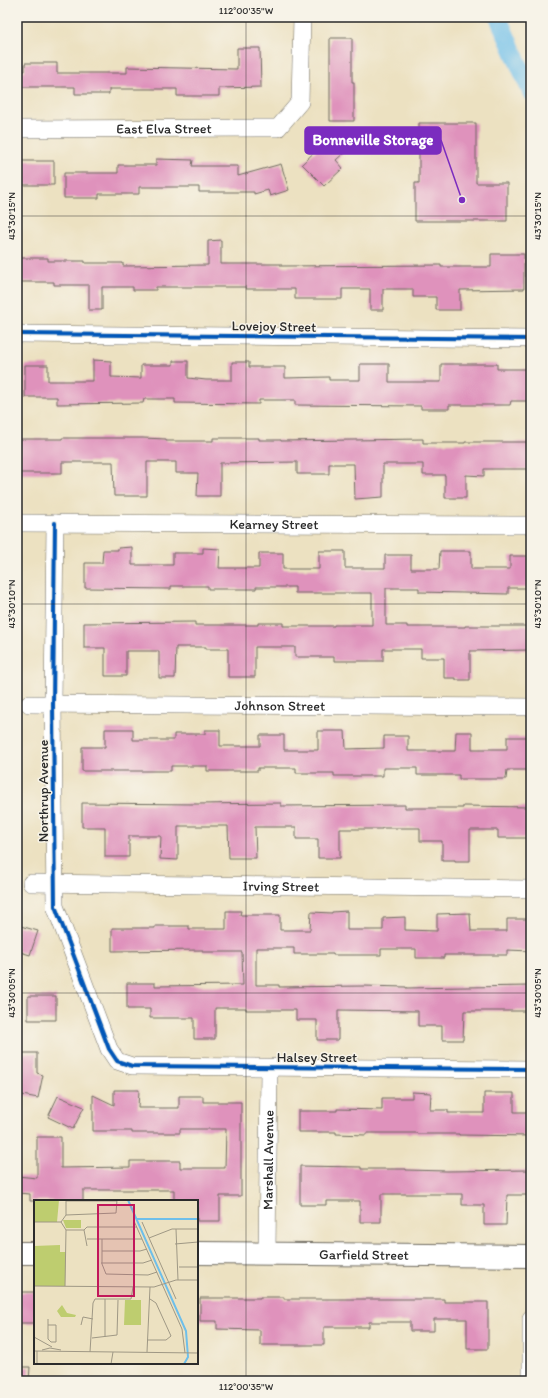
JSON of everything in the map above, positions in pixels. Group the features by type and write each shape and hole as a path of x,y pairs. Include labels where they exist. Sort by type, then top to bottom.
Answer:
{"street":[{"name":"East Elva Street","path":"17,129 278,128 300,102 302,17"},
{"name":"Lovejoy Street","path":"17,334 531,339"},
{"name":"Kearney Street","path":"17,522 531,526"},
{"name":"Northrup Avenue","path":"55,523 53,704 55,906 109,1049"},
{"name":"Johnson Street","path":"29,704 531,707"},
{"name":"Irving Street","path":"31,883 531,889"},
{"name":"Halsey Street","path":"109,1049 118,1061 132,1066 531,1069"},
{"name":"Marshall Avenue","path":"267,1253 269,1068"},
{"path":"17,1253 34,1253"},
{"name":"Garfield Street","path":"198,1253 531,1256"},
{"path":"530,1381 531,1318"}],"building":[{"path":"330,38 352,38 354,121 330,121"},
{"path":"237,48 260,48 261,87 219,88 219,96 177,96 177,89 109,89 109,94 75,94 75,87 17,87 17,71 25,71 25,63 57,63 57,73 127,73 127,67 237,69"},
{"path":"419,123 476,123 476,183 507,183 507,221 415,221 415,183 419,183"},
{"path":"331,136 346,151 336,160 343,168 324,186 302,164"},
{"path":"156,159 193,160 192,166 238,166 238,176 281,164 289,190 270,196 268,190 254,194 254,192 199,192 199,187 139,187 139,194 99,194 99,198 64,198 64,173 118,173 118,165 156,165"},
{"path":"17,161 54,161 54,185 17,185"},
{"path":"221,240 221,264 281,264 281,266 441,265 441,267 491,267 491,254 524,254 524,289 460,290 460,310 436,310 436,297 413,297 413,289 383,289 383,310 370,310 370,289 342,289 342,299 295,299 295,289 246,289 246,287 156,287 156,290 133,290 133,287 102,287 102,310 89,310 89,285 54,285 54,282 19,282 19,258 48,258 48,261 85,261 85,263 123,263 123,266 208,265 208,241"},
{"path":"93,360 111,361 111,377 141,378 141,365 173,365 173,361 188,361 188,378 206,380 232,380 232,362 249,362 249,367 285,367 285,378 329,377 329,380 360,380 360,364 389,364 389,382 441,382 441,364 497,364 497,369 531,369 531,401 511,401 510,405 449,405 449,409 421,409 421,406 295,405 295,400 259,400 259,404 175,403 175,399 144,399 143,403 57,404 57,397 25,397 25,365 48,365 48,381 93,381"},
{"path":"143,438 166,439 166,441 213,441 213,438 259,438 259,440 281,441 423,439 423,443 531,442 531,469 484,469 484,476 466,475 466,498 445,498 445,475 423,475 423,464 383,464 383,497 355,499 354,464 329,464 329,474 297,474 297,462 220,463 220,496 197,496 198,473 176,473 176,462 147,462 147,496 114,496 113,462 62,462 62,473 20,473 20,439"},
{"path":"132,547 132,565 173,565 173,553 203,553 203,548 220,549 219,568 259,568 259,553 283,553 283,569 319,569 319,551 345,551 345,568 385,568 385,555 411,555 411,569 439,569 440,551 471,551 471,569 510,569 510,556 531,556 531,588 508,588 508,594 419,592 419,588 386,588 386,625 407,625 407,627 530,626 530,650 470,651 470,680 444,678 444,658 421,658 421,649 383,649 383,661 334,661 334,657 295,657 295,647 255,647 255,677 228,677 228,649 206,649 206,647 176,647 175,678 159,678 159,651 126,651 126,676 105,676 105,648 84,648 84,623 195,622 195,625 258,625 258,623 283,623 283,626 372,625 372,593 295,593 295,587 256,587 256,589 208,589 208,586 171,586 171,589 85,588 85,563 102,563 103,550 118,550 118,548"},
{"path":"105,729 133,729 133,740 174,740 174,734 205,734 205,730 220,730 220,746 260,746 260,735 284,735 284,750 318,750 318,731 345,731 346,749 384,748 384,736 408,736 408,751 455,751 456,732 472,732 472,749 507,749 507,737 531,737 531,770 507,770 506,779 459,779 459,775 417,775 417,768 383,768 383,776 334,776 334,773 296,773 296,768 258,768 258,771 207,771 207,766 171,766 171,771 82,771 82,747 105,747"},
{"path":"82,803 281,803 281,806 405,805 405,808 463,808 463,806 530,807 530,838 498,838 498,830 470,830 470,861 455,861 442,860 442,841 420,841 420,828 340,829 340,858 318,858 318,839 296,839 296,827 255,827 256,858 229,858 228,826 178,826 178,860 160,859 161,836 129,836 129,857 105,857 105,827 82,827"},
{"path":"226,911 241,911 240,915 280,915 280,930 310,930 311,912 332,913 347,911 347,930 383,930 383,918 405,917 405,930 437,931 437,914 470,913 471,931 507,931 507,919 529,919 531,951 507,950 507,955 444,955 444,958 416,958 416,949 381,949 381,955 333,955 294,954 294,948 256,948 256,985 279,985 279,987 363,986 406,988 529,986 529,1011 464,1011 463,1040 442,1040 442,1026 418,1026 418,1011 338,1010 338,1040 317,1040 317,1020 296,1020 296,1010 246,1010 246,1008 215,1008 215,1039 194,1039 194,1018 150,1018 150,1009 127,1009 127,983 155,983 155,986 243,985 242,952 203,952 203,950 112,951 112,928 189,926 189,929 226,929"},
{"path":"17,925 38,931 30,955 17,951"},
{"path":"28,996 56,996 56,1020 28,1020"},
{"path":"21,1053 37,1053 37,1073 43,1075 38,1098 17,1094 17,1069 20,1070"},
{"path":"114,1090 139,1090 138,1108 179,1108 179,1096 203,1096 203,1102 241,1102 241,1196 220,1196 220,1221 198,1221 198,1200 174,1200 174,1190 83,1190 83,1200 34,1201 30,1201 30,1194 17,1193 17,1176 37,1178 37,1137 61,1137 61,1168 130,1167 130,1161 180,1161 180,1168 225,1168 226,1129 180,1129 180,1133 93,1131 93,1095 114,1105"},
{"path":"412,1092 431,1093 430,1110 448,1110 448,1113 484,1113 484,1093 514,1093 514,1112 531,1112 531,1136 417,1133 366,1133 366,1135 336,1134 336,1132 298,1132 298,1111 337,1111 337,1109 382,1110 382,1098 412,1098"},
{"path":"58,1096 84,1107 73,1129 48,1117"},
{"path":"300,1166 447,1171 530,1170 530,1195 507,1195 506,1225 484,1225 484,1205 462,1205 462,1194 381,1194 381,1222 360,1222 360,1201 326,1201 326,1205 300,1205"},
{"path":"18,1292 34,1292 34,1323 18,1323"},
{"path":"284,1297 284,1299 444,1299 444,1302 488,1302 488,1349 467,1349 467,1319 434,1319 434,1331 410,1331 410,1322 369,1322 369,1327 324,1327 324,1345 260,1345 260,1330 217,1329 217,1321 200,1321 200,1298"},
{"path":"17,1367 30,1367 29,1381 17,1381"}],"waterway":[{"path":"498,17 531,92"}],"cycle path":[{"path":"17,334 531,339"},
{"path":"55,523 53,704 55,906 109,1049 117,1061 132,1066 531,1069"}],"place":[{"name":"Bonneville Storage","path":"462,200"}]}
